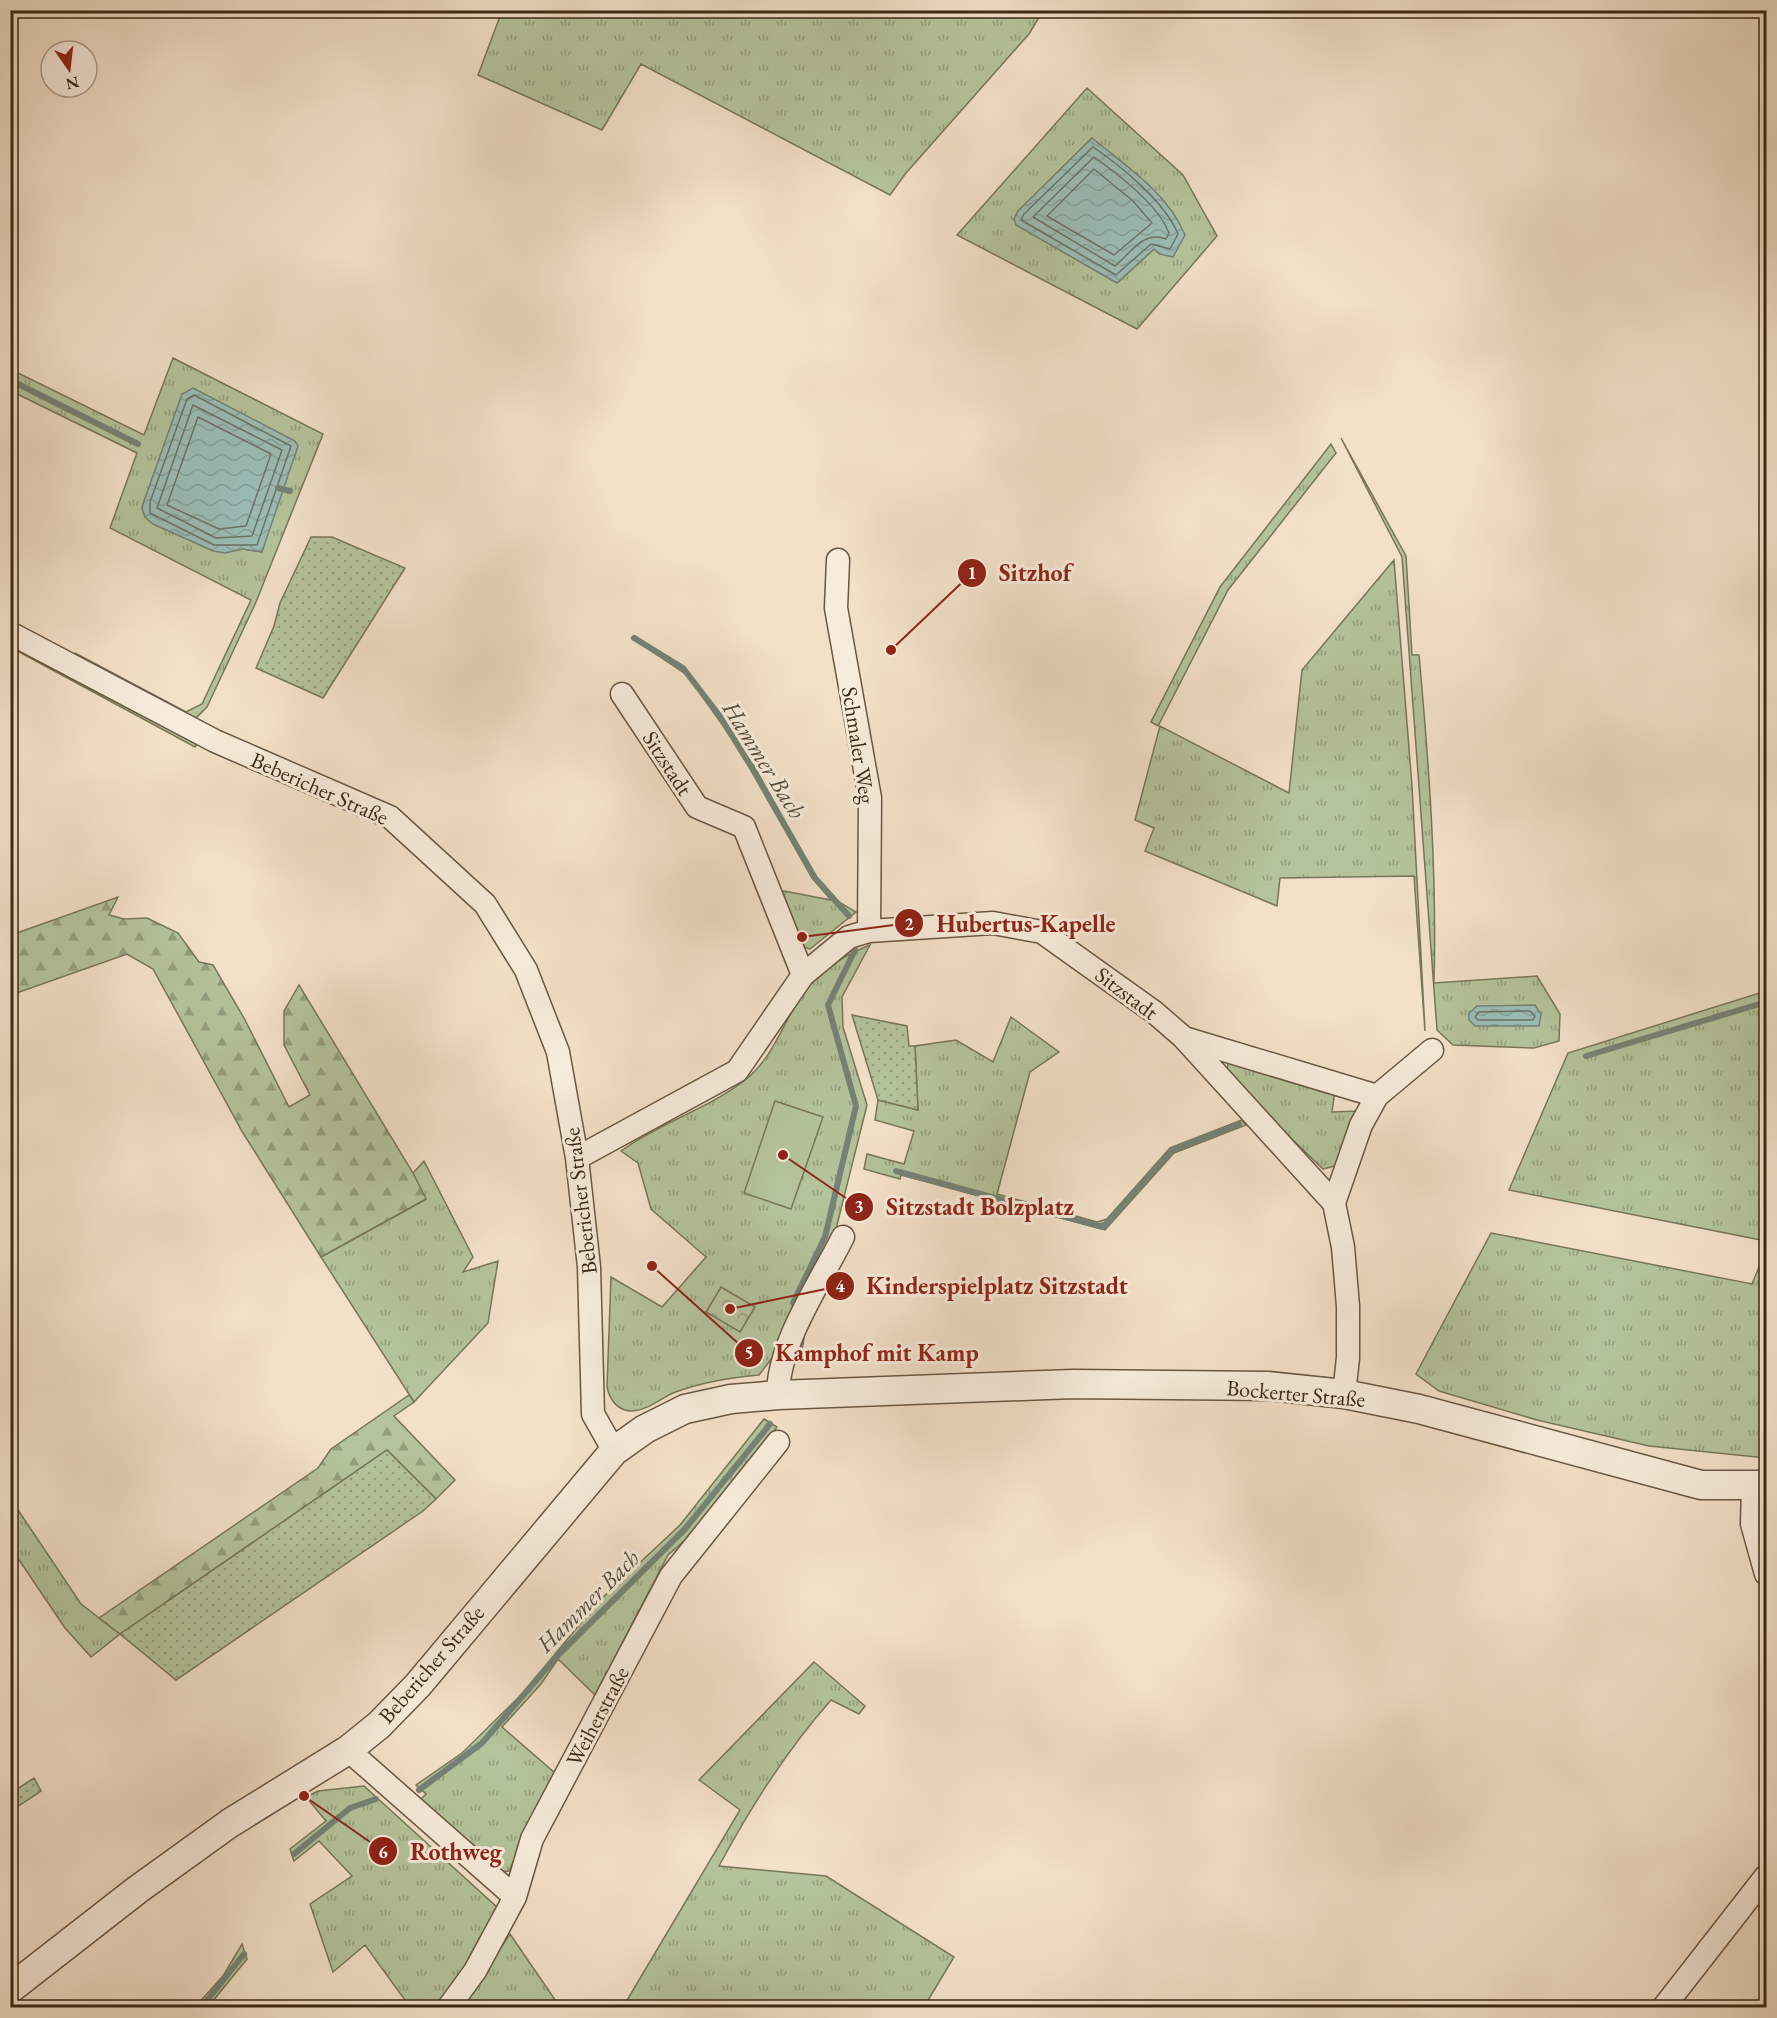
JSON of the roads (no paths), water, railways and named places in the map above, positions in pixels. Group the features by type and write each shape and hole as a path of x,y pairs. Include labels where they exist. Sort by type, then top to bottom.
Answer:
{"street":[{"name":"Schmaler Weg","path":"838,560 836,608 870,798 869,931"},
{"name":"Bebericher Straße","path":"10,633 215,741 390,817 435,855 485,904 526,970 558,1052 578,1158 590,1267 594,1414 614,1451"},
{"name":"Sitzstadt","path":"622,694 697,807 744,827 803,975"},
{"name":"Sitzstadt","path":"578,1158 737,1071 803,975 849,938 869,931 993,922 1042,932 1154,1012 1183,1037 1334,1203"},
{"name":"Sitzstadt","path":"1183,1037 1377,1096"},
{"path":"1344,1394 1348,1306 1343,1247 1334,1203 1361,1125 1377,1096 1432,1050"},
{"path":"778,1395 778,1377 790,1341 843,1237"},
{"name":"Bockerter Straße","path":"814,1394 1072,1384 1268,1386 1344,1394 1419,1409 1701,1485 1760,1485"},
{"name":"Bebericher Straße","path":"10,1989 137,1890 230,1823 348,1750 418,1685 614,1451 645,1429 685,1409 731,1399 814,1394"},
{"name":"Weiherstraße","path":"448,2007 475,1971 515,1897 532,1839 671,1576 778,1442"},
{"path":"1760,1485 1752,1524 1767,1574"},
{"path":"348,1750 515,1897"},
{"path":"1663,2007 1767,1876"}],"water":[{"path":"1092,138 1157,193 1178,220 1185,235 1173,257 1160,254 1154,249 1117,283 1016,225 1014,219 1018,211"},
{"path":"193,388 295,441 298,446 262,552 243,549 225,553 213,551 153,524 145,517 142,508 144,501 182,394"},
{"path":"1535,1005 1541,1014 1539,1026 1475,1026 1469,1020 1469,1013 1477,1006"}],"waterway":[{"name":"Hammer Bach","path":"10,380 138,444"},
{"name":"Hammer Bach","path":"278,488 290,491"},
{"name":"Hammer Bach","path":"634,638 683,668 719,715 815,878 849,916"},
{"name":"Hammer Bach","path":"793,1303 825,1237 856,1106 828,1005 855,950"},
{"path":"1586,1056 1766,1002"},
{"path":"896,1171 1103,1227 1172,1150 1239,1124"},
{"name":"Hammer Bach","path":"799,1355 802,1337"},
{"name":"Hammer Bach","path":"419,1790 482,1743 558,1655 685,1529 770,1424"},
{"name":"Hammer Bach","path":"294,1854 350,1808 376,1799"},
{"name":"Hammer Bach","path":"201,2008 244,1954"}],"place":[{"name":"Sitzhof","path":"891,650"},
{"name":"Hubertus-Kapelle","path":"802,937"},
{"name":"Sitzstadt Bolzplatz","path":"783,1155"},
{"name":"Kamphof mit Kamp","path":"652,1266"},
{"name":"Kinderspielplatz Sitzstadt","path":"730,1309"},
{"name":"Rothweg","path":"304,1796"}]}
